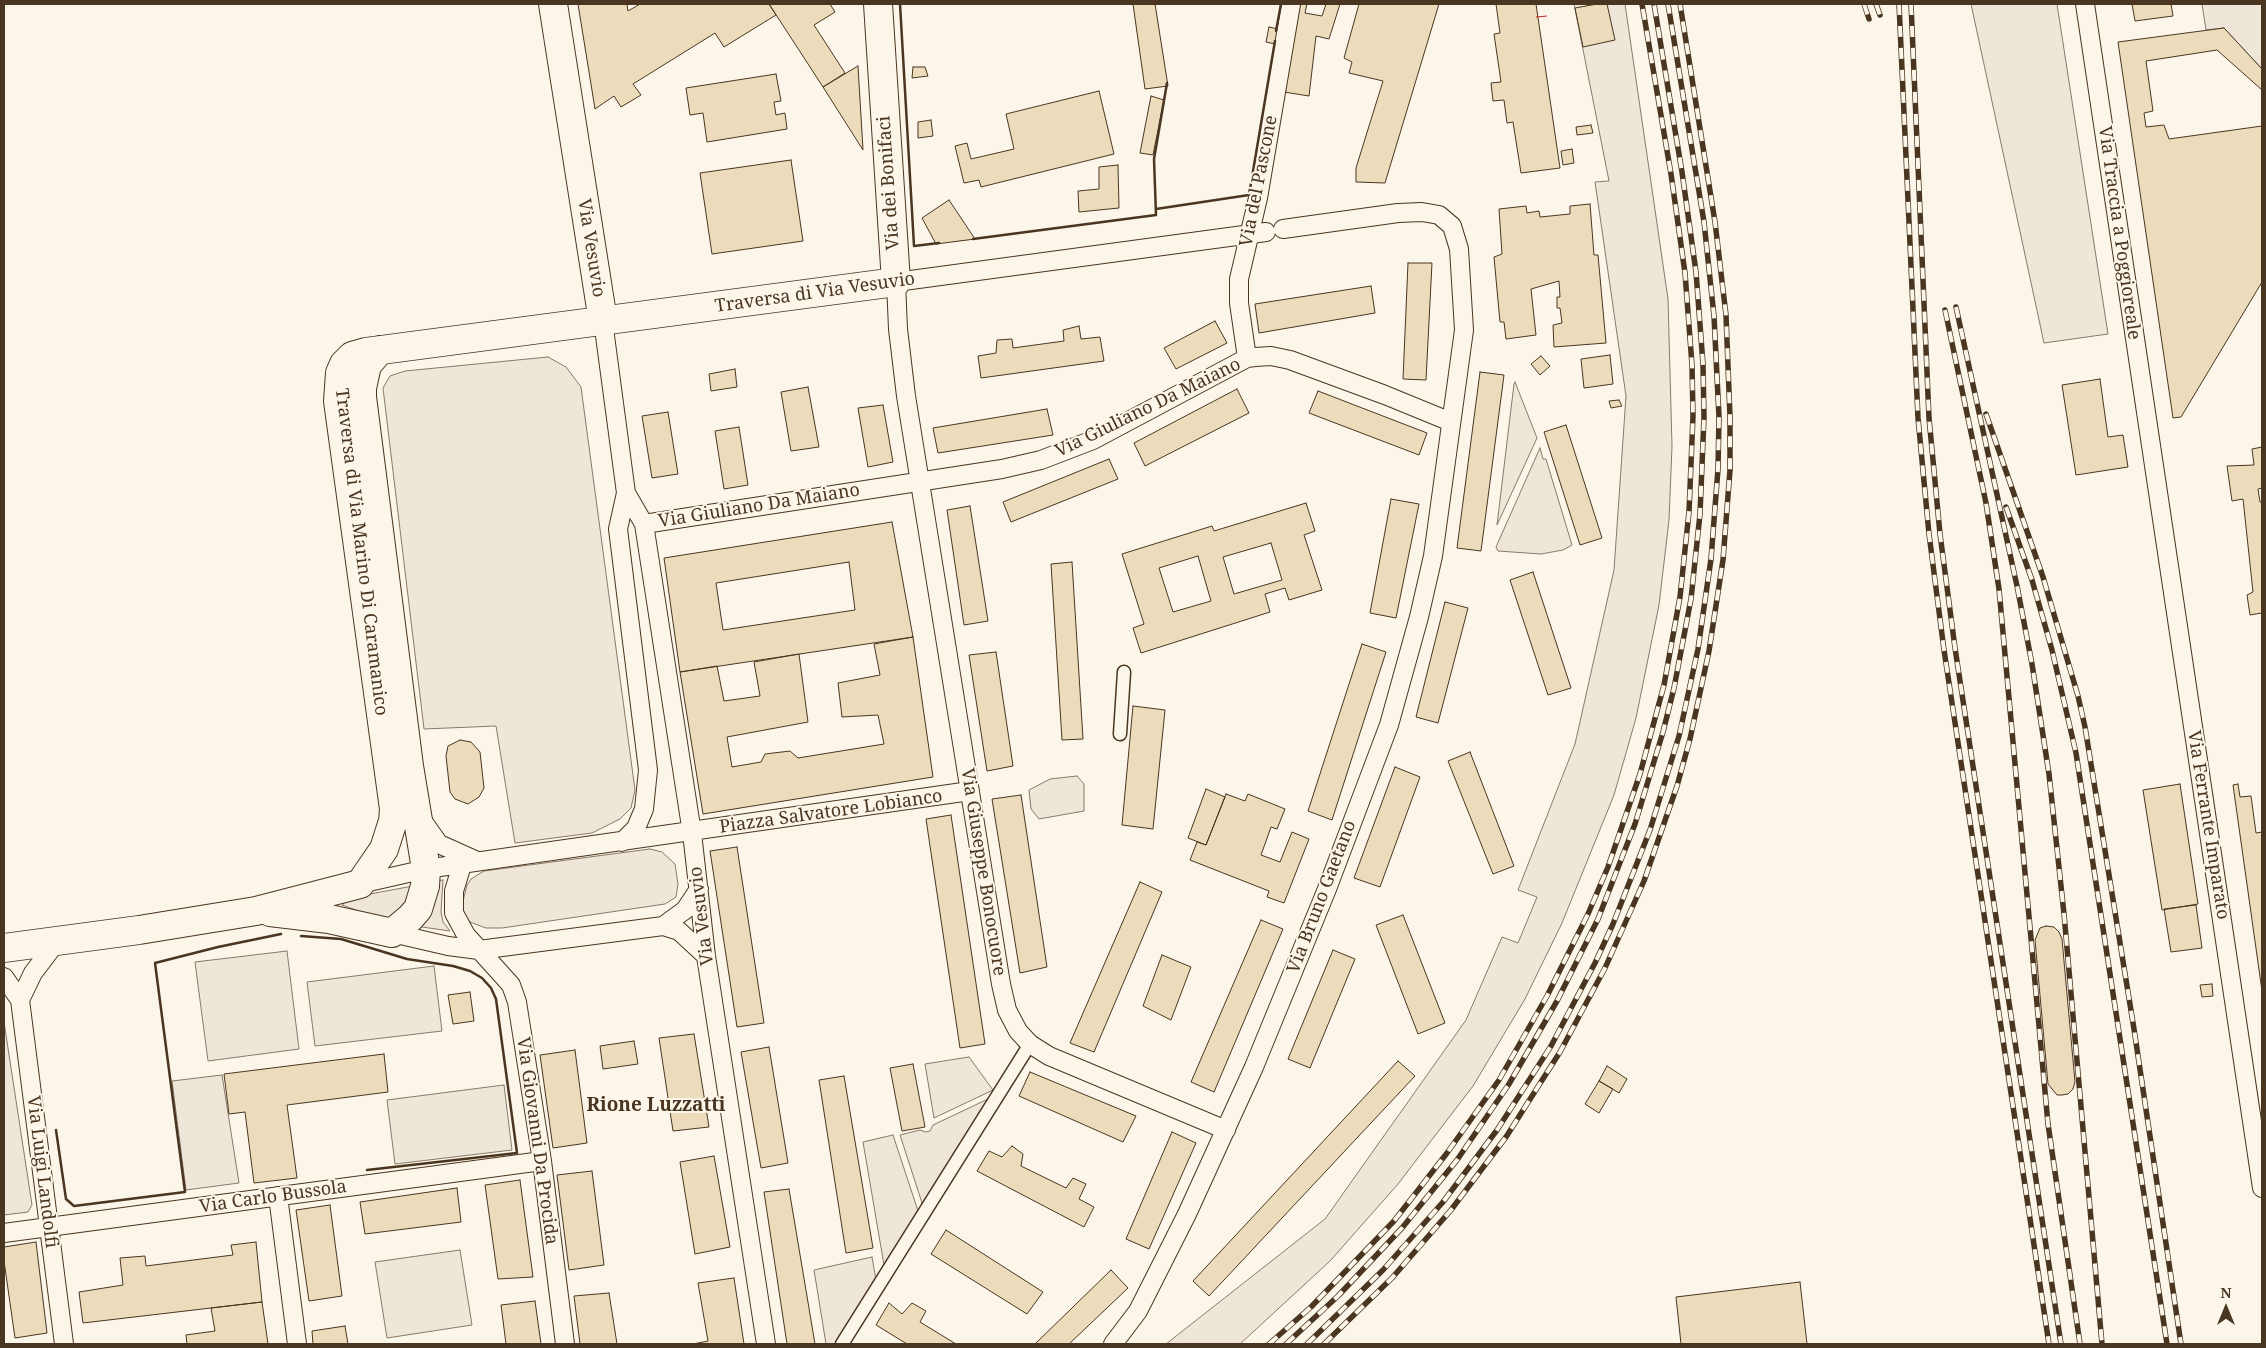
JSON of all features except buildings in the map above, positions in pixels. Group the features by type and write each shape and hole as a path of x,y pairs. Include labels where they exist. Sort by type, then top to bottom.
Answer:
{"main road":[{"name":"Via Vesuvio","path":"553,4 603,321"},
{"name":"Via dei Bonifaci","path":"878,4 896,282"},
{"name":"Traversa di Via Vesuvio","path":"380,350 896,282"},
{"name":"Traversa di Via Marino Di Caramanico","path":"380,350 367,365 362,397 406,749 426,870 425,886 418,909 392,933"},
{"name":"Traversa di Via Marino Di Caramanico","path":"360,884 384,849 393,821 394,809 338,385 344,364 352,356 380,350"},
{"path":"4,948 139,930 256,911 360,884"},
{"path":"256,911 329,919 392,933"}],"street":[{"name":"Via del Pascone","path":"1247,358 1238,290 1266,232 1258,198 1290,4"},
{"name":"Via Traccia a Poggioreale","path":"2085,4 2153,462"},
{"path":"1266,232 1422,212 1439,215 1452,226 1459,249 1464,330 1451,422"},
{"name":"Traversa di Via Vesuvio","path":"896,282 1266,232"},
{"name":"Via dei Bonifaci","path":"896,282 900,349 920,482"},
{"name":"Via Vesuvio","path":"603,321 626,493 618,528 648,770 644,809 636,828 622,842"},
{"name":"Via Giuliano Da Maiano","path":"644,524 1002,469 1041,460 1072,448 1247,358 1271,356 1290,360 1385,394 1451,422"},
{"name":"Via Bruno Gaetano","path":"1113,1344 1138,1311 1226,1130 1328,889 1389,724 1419,617 1433,556 1451,422"},
{"name":"Via Ferrante Imparato","path":"2153,462 2262,1188"},
{"name":"Via Giuseppe Bonocuore","path":"920,482 1000,984 1007,1010 1018,1031 1030,1044 1049,1056 1226,1130"},
{"name":"Via Vesuvio","path":"626,493 644,524 692,832 706,956 766,1344"},
{"path":"1120,734 1124,672"},
{"name":"Piazza Salvatore Lobianco","path":"360,884 426,870 970,791"},
{"name":"Traversa di Via Marino Di Caramanico","path":"417,814 440,844 480,862"},
{"name":"Via Giovanni Da Procida","path":"462,865 454,891 454,913 466,935 504,976 511,985 514,994 542,1161 565,1344"},
{"path":"663,926 685,910 698,889"},
{"path":"392,933 448,946 480,950 663,926 679,931 706,956"},
{"path":"20,1000 32,973 58,940"},
{"name":"Via Luigi Landolfi","path":"4,977 20,1000 64,1344"},
{"path":"842,1344 1030,1044"},
{"name":"Via Carlo Bussola","path":"4,1233 542,1161"},
{"path":"278,1196 297,1344"}],"shaded area":[{"path":"1574,4 1625,4 1668,299 1672,446 1669,520 1659,605 1636,718 1614,795 1562,923 1525,999 1473,1086 1398,1184 1330,1261 1240,1344 1166,1344 1325,1219 1466,1020 1502,937 1518,943 1537,897 1518,890 1575,744 1614,570 1626,396 1595,182 1609,181"},
{"path":"1971,4 2057,4 2108,334 2044,343"},
{"path":"2202,4 2262,4 2262,69 2224,28 2206,30"},
{"path":"548,357 566,367 581,387 635,790 631,808 620,819 592,833 515,843 496,726 424,729 383,388 390,376 405,371"},
{"path":"1515,382 1537,438 1497,525 1514,384"},
{"path":"1540,448 1543,459 1546,459 1572,545 1563,550 1541,554 1498,551 1496,547"},
{"path":"1077,776 1084,784 1084,811 1039,819 1031,809 1029,790 1050,779"},
{"path":"650,849 662,852 675,864 678,884 676,897 665,904 502,928 486,928 470,922 465,916 462,905 467,885 471,879 484,871"},
{"path":"443,880 441,912 443,922 450,931 415,926 435,881"},
{"path":"413,886 411,902 388,919 378,918 342,905 348,900 370,894"},
{"path":"287,951 299,1049 208,1061 195,962"},
{"path":"434,966 442,1031 315,1046 307,982"},
{"path":"4,1022 32,1205 28,1212 4,1215"},
{"path":"969,1057 993,1090 934,1118 925,1064"},
{"path":"222,1075 239,1183 186,1190 172,1081"},
{"path":"504,1085 512,1150 395,1164 387,1100"},
{"path":"990,1098 923,1206 900,1135 920,1130 930,1131 933,1125"},
{"path":"893,1135 919,1214 884,1265 863,1142"},
{"path":"460,1250 472,1325 387,1338 375,1262"},
{"path":"872,1257 876,1280 835,1344 826,1344 814,1270"}],"railway":[{"path":"1269,1344 1311,1307 1394,1221 1447,1153 1499,1080 1547,996 1588,914 1608,867 1640,774 1664,685 1680,597 1689,512 1693,416 1692,365 1685,273 1671,174 1642,4"},
{"path":"1286,1344 1338,1296 1402,1228 1457,1160 1509,1084 1557,1001 1598,919 1635,824 1663,732 1674,688 1691,599 1700,514 1704,417 1703,364 1696,272 1682,172 1654,4"},
{"path":"1307,1344 1383,1270 1443,1202 1497,1130 1551,1046 1595,963 1613,924 1650,830 1679,736 1698,649 1711,559 1718,469 1719,417 1714,316 1704,222 1668,4"},
{"path":"1324,1344 1392,1278 1451,1210 1506,1137 1560,1052 1605,968 1644,881 1677,786 1690,739 1709,651 1723,560 1730,470 1730,417 1726,315 1715,222 1680,4"},
{"path":"1864,4 1869,19"},
{"path":"1876,4 1880,15"},
{"path":"1899,4 1918,418 1929,534 1944,650 2049,1344"},
{"path":"1911,4 1929,418 1940,534 1955,648 2061,1344"},
{"path":"1956,307 2017,586 2032,664 2049,774 2064,914 2102,1344"},
{"path":"1945,310 1986,503 1999,589 2048,1124 2080,1344"},
{"path":"1986,414 2043,577 2078,696 2085,727 2134,1029 2181,1344"},
{"path":"2006,507 2032,580 2052,650 2076,753 2167,1344"}],"wall":[{"path":"900,4 914,246 939,243"},
{"path":"1276,31 1281,4"},
{"path":"1156,209 1249,195 1275,41"},
{"path":"973,239 1156,215 1154,159 1167,83"},
{"path":"56,1130 66,1199 74,1206 185,1192 155,963 281,934"},
{"path":"301,936 341,939 407,959 453,966 470,971 482,978 491,988 496,999 517,1153 367,1170"}],"power":[{"path":"1536,17 1547,16"}],"district":[{"name":"Rione Luzzatti","path":"656,1106"}]}
